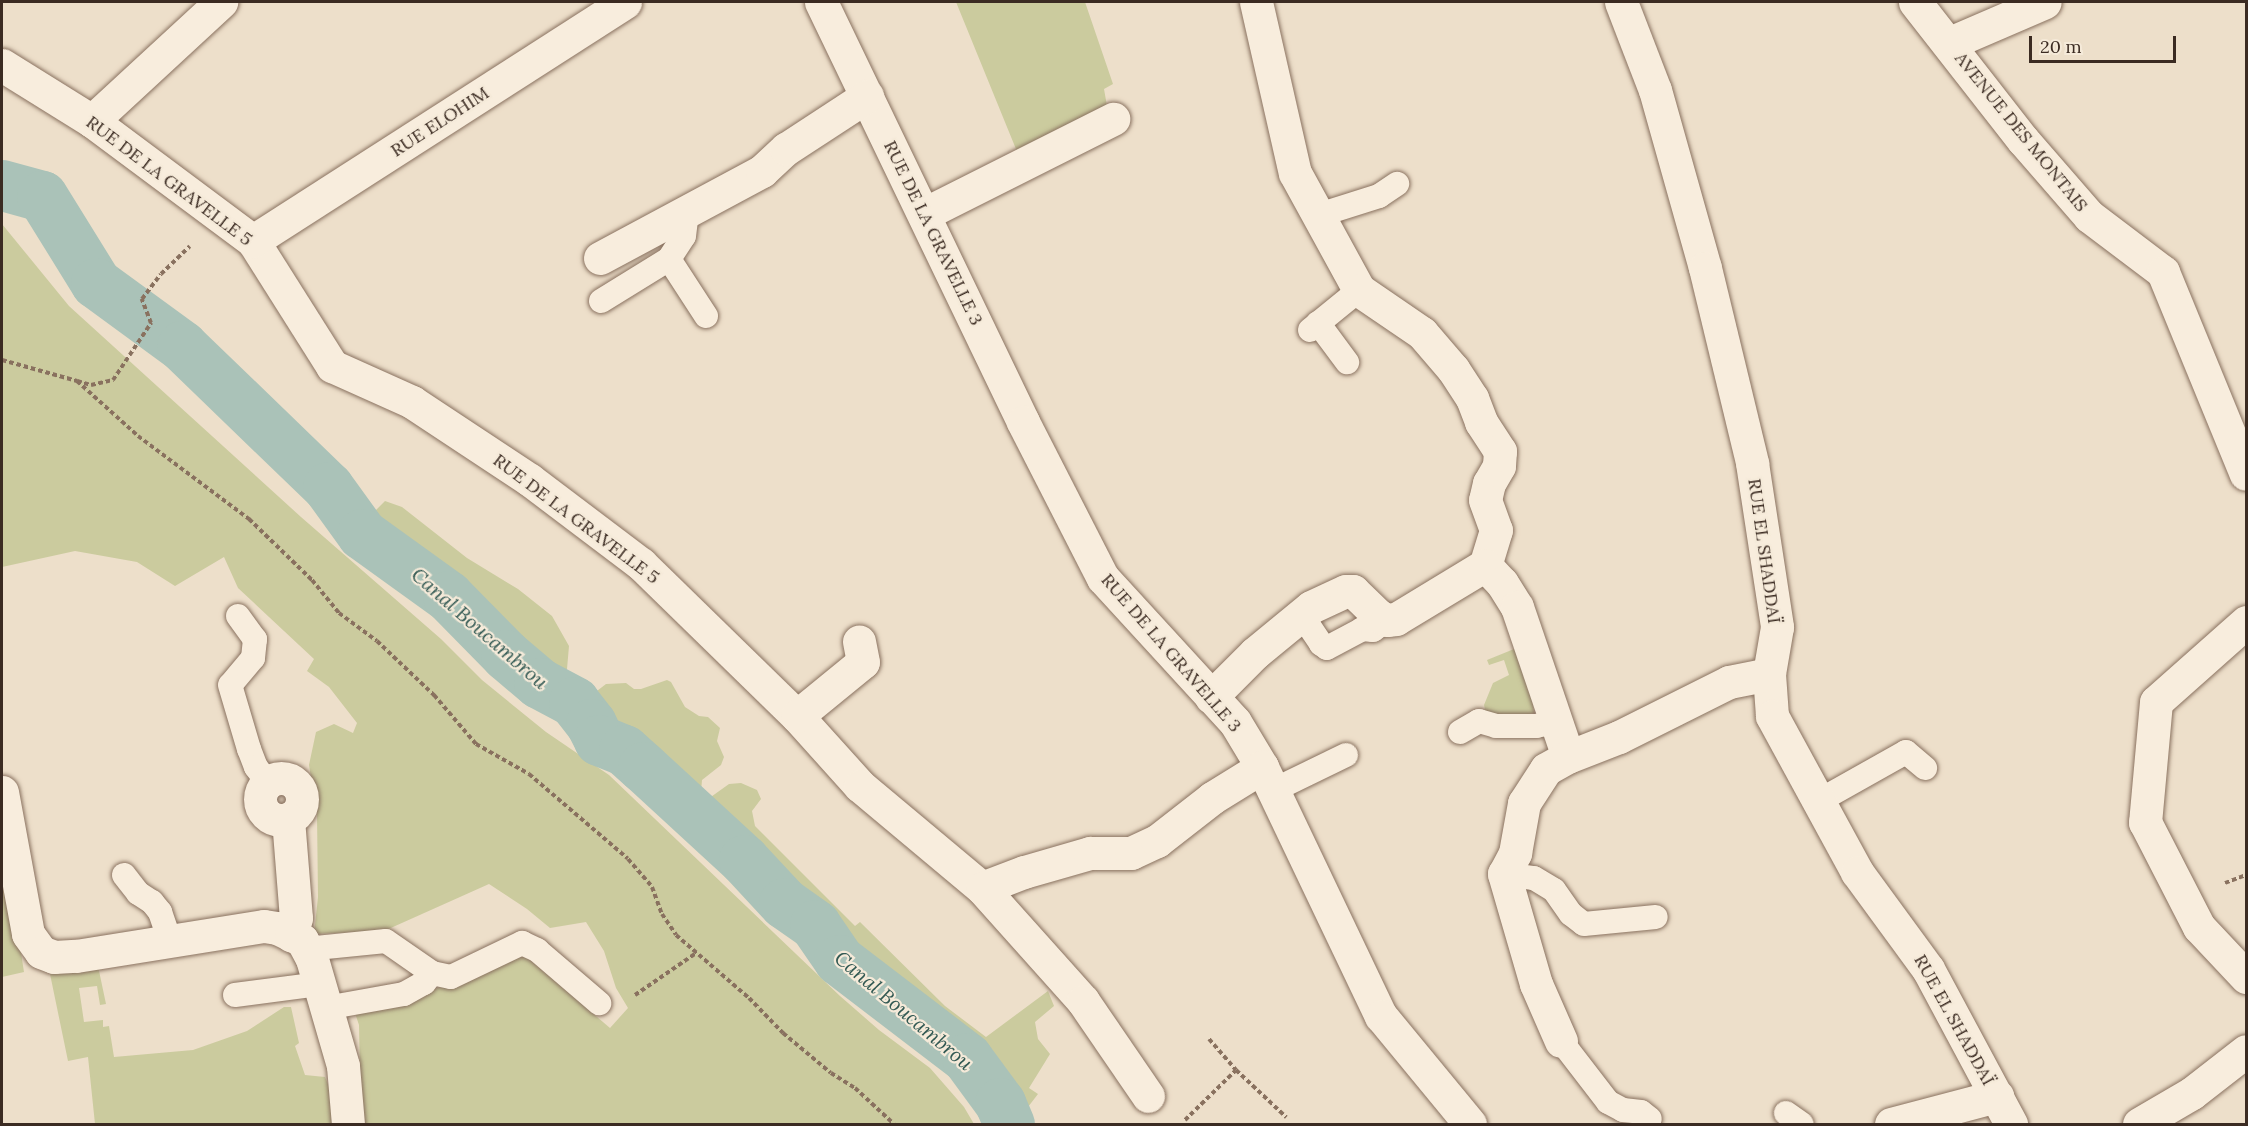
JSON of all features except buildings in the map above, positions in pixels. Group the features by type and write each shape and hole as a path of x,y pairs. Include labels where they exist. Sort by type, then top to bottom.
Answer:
{"street":[{"path":"92,121 221,2"},
{"name":"RUE ELOHIM","path":"253,241 626,2"},
{"name":"RUE DE LA GRAVELLE 3","path":"821,2 1023,422 1103,578 1235,722 1268,778 1381,1016 1470,1125"},
{"path":"1211,697 1255,653 1301,614 1346,591 1353,591 1387,620 1410,612 1485,565 1496,530 1485,500 1489,483 1499,465 1500,452 1453,369 1422,333 1359,290 1295,173 1256,2"},
{"name":"RUE EL SHADDAÏ","path":"1620,2 1655,90 1705,268 1752,463 1776,627 1769,674 1772,716 1857,872 1929,969 2004,1110"},
{"name":"AVENUE DES MONTAIS","path":"1915,2 1950,43 2023,140 2089,216 2163,272 2247,474"},
{"path":"1950,43 2045,2"},
{"name":"RUE DE LA GRAVELLE 5","path":"2,65 92,121 253,241 332,366 412,402 548,494 641,564 797,716 860,786 982,888 1083,1001 1148,1096"},
{"path":"600,258 762,171 786,149 867,96"},
{"path":"924,214 1113,119"},
{"path":"1485,565 1502,583 1517,608 1568,757"},
{"path":"2247,622 2156,702 2145,822 2199,927 2247,977"},
{"path":"797,716 863,662 859,641"},
{"path":"1561,1041 1536,984 1504,874 1515,854 1524,802 1546,769 1568,757 1619,737 1729,682 1769,674"},
{"path":"982,888 1024,872 1090,853 1131,853 1157,841 1212,798 1268,778"},
{"path":"268,783 260,797 261,809 270,818 282,821 288,819 299,942"},
{"path":"2,792 28,934 40,952 54,957 76,956 264,926 299,942 312,959 343,1066 348,1125"},
{"path":"2151,1121 2247,1052"},
{"path":"1892,1125 2004,1110"}],"lane":[{"path":"1318,215 1379,196 1397,184"},
{"path":"601,301 669,259 684,236 687,212"},
{"path":"669,259 706,316"},
{"path":"1347,362 1314,326 1359,290"},
{"path":"1301,614 1321,644 1327,648 1362,629 1373,630 1387,620"},
{"path":"238,616 255,639 253,658 230,685 249,749 256,767 268,783"},
{"path":"1460,732 1479,721 1496,726 1536,726 1555,722"},
{"path":"1817,802 1906,752 1925,768"},
{"path":"1268,778 1346,755"},
{"path":"1504,874 1534,878 1554,890 1571,914 1584,924 1656,917"},
{"path":"124,875 138,893 152,902 160,912 170,941"},
{"path":"299,942 386,941 432,973 451,977 522,943 537,950 599,1003"},
{"path":"235,995 404,994 424,983 432,973"},
{"path":"1561,1041 1608,1102 1623,1110 1641,1112 1650,1119"}],"path":[{"path":"2,360 91,385 113,380 151,323 142,299 161,274 191,246 213,212"},
{"path":"77,381 138,436 249,519 278,546 339,613 377,641 434,695 476,744 529,774 628,859 652,887 662,914 676,935 771,1019 783,1033 831,1073 855,1088 894,1125"},
{"path":"599,1003 632,998 696,953"},
{"path":"1209,1039 1236,1070 1286,1117"},
{"path":"1180,1125 1236,1070"}],"green space":[{"path":"956,2 1085,2 1113,84 1104,89 1107,106 1018,154"},
{"path":"2,224 69,306 301,517 441,639 482,680 546,732 609,775 840,996 879,1030 930,1068 964,1107 974,1124 361,1124 359,1025 355,1013 420,995 523,954 610,1028 628,1008 616,988 604,951 586,922 550,928 527,909 489,884 384,931 314,934 318,897 317,815 309,765 316,732 334,724 353,733 357,723 329,687 307,671 314,659 238,588 224,557 175,586 137,562 75,551 2,567"},
{"path":"385,501 402,507 467,558 518,589 552,616 569,646 567,669 544,675 504,647 467,631 441,607 417,582 404,558 381,540 372,526 373,513"},
{"path":"1519,647 1526,652 1534,713 1499,720 1486,714 1484,705 1493,683 1509,675 1504,660 1489,665 1487,660"},
{"path":"667,680 671,682 685,707 699,716 708,717 720,728 717,741 724,757 721,765 702,780 701,792 708,799 729,784 741,783 757,790 761,799 752,811 755,826 855,926 860,922 945,1006 986,1037 1048,991 1054,1006 1035,1022 1038,1039 1050,1054 1029,1088 1038,1094 1018,1120 1010,1121 1008,1108 999,1096 985,1098 977,1092 967,1080 962,1066 962,1056 954,1049 945,1047 933,1037 912,1029 911,1022 904,1012 878,996 850,987 836,958 814,949 815,934 809,924 778,908 768,907 753,890 759,873 756,865 737,865 726,861 710,818 701,811 669,803 637,758 610,748 591,716 593,694 606,684 626,683 634,689 641,689"},
{"path":"2,863 8,870 24,972 2,977"},
{"path":"98,966 106,1004 100,1005 97,986 79,988 84,1022 103,1020 103,1027 109,1026 114,1057 193,1050 247,1031 284,1007 291,1007 299,1043 295,1046 305,1075 325,1077 330,1089 336,1124 95,1124 88,1057 68,1061 50,974"}],"waterway":[{"name":"Canal Boucambrou","path":"2,185 42,196 96,283 182,346 328,487 362,534 448,596 506,655 539,683 574,702 591,724 599,740 624,750 643,767 744,860 784,903 815,925 839,960 967,1058 1000,1103 1009,1124"}]}
